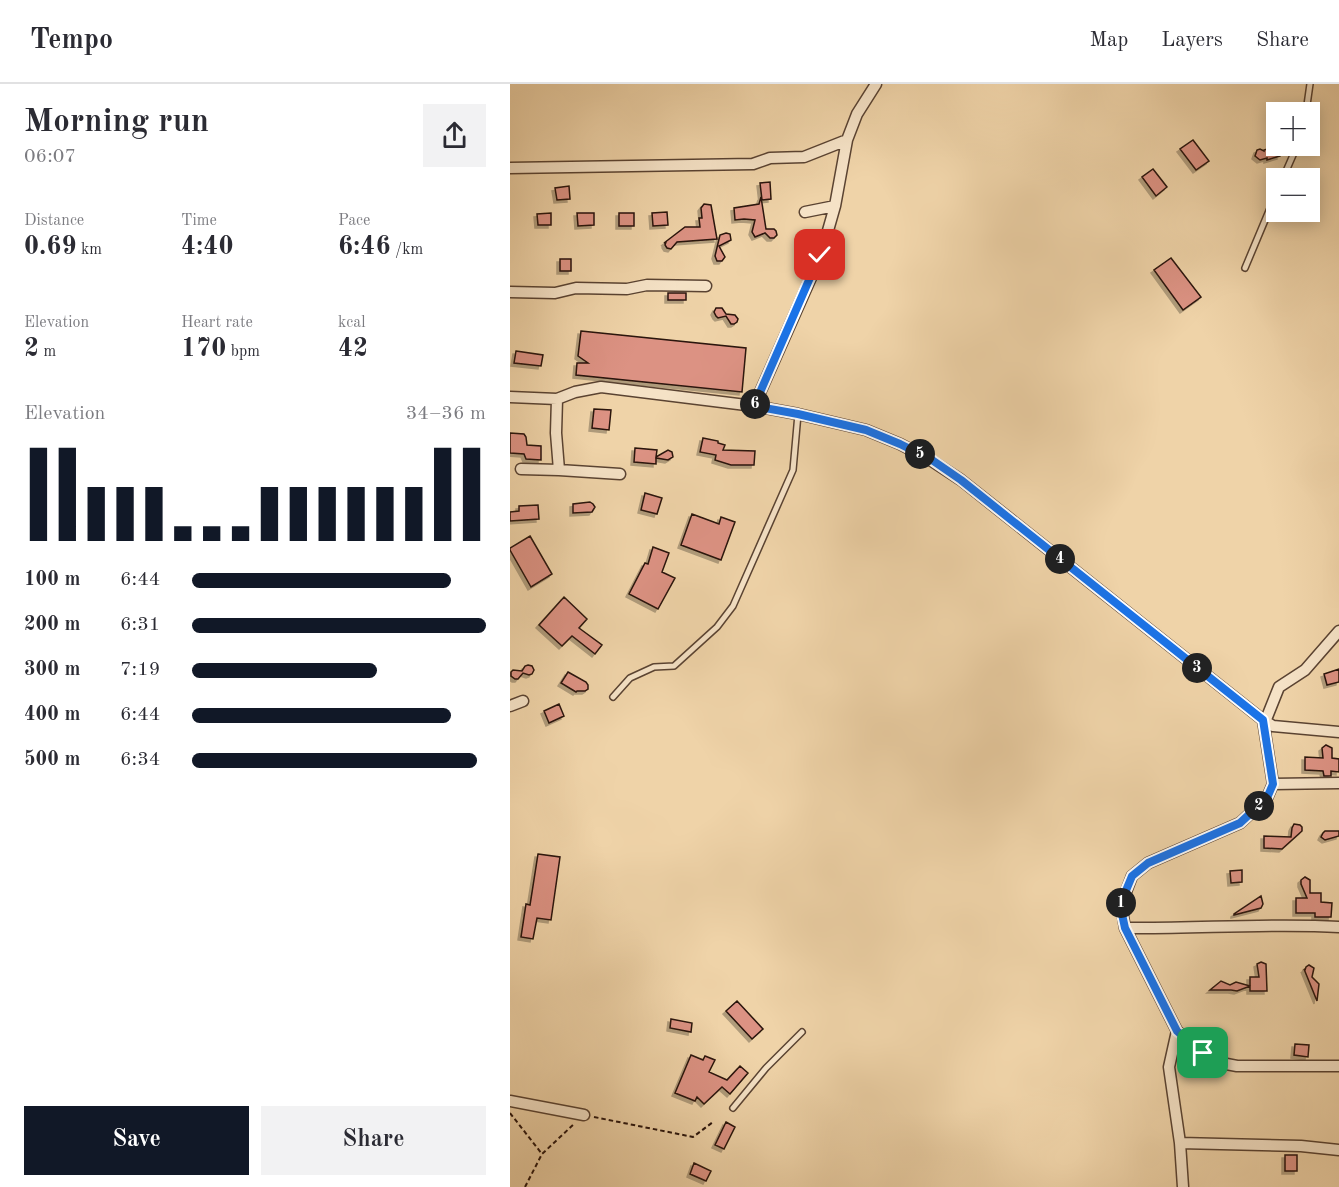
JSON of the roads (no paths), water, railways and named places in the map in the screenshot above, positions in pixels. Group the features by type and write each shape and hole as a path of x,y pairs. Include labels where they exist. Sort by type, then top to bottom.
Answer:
{"street":[{"path":"754,406 820,255 835,206 847,140 857,114 876,84"},
{"path":"510,168 753,164 770,158 804,157 847,140"},
{"path":"805,212 835,206"},
{"path":"510,292 555,294 576,288 627,289 647,285 706,286"},
{"path":"510,397 557,399 575,392 601,387 754,406 866,430 932,460 961,480 1263,720 1273,726 1339,732"},
{"path":"557,399 556,433 559,470"},
{"path":"521,469 620,474"},
{"path":"1263,720 1267,717 1279,687 1305,670 1339,632"},
{"path":"510,706 523,701"},
{"path":"1263,720 1273,784 1267,798 1240,823 1148,863 1132,876 1120,905 1125,928 1177,1031 1216,1062 1237,1066 1339,1066"},
{"path":"1273,784 1339,783"},
{"path":"1125,928 1339,927"},
{"path":"1177,1031 1168,1067 1180,1143 1183,1187"},
{"path":"510,1101 584,1115"},
{"path":"1180,1143 1301,1146 1339,1150"}],"lane":[{"path":"1307,102 1310,84"},
{"path":"1245,268 1266,218"},
{"path":"613,696 630,678 654,667 674,666 717,627 733,606 793,470 798,414"},
{"path":"733,1108 766,1068 802,1032"}]}
